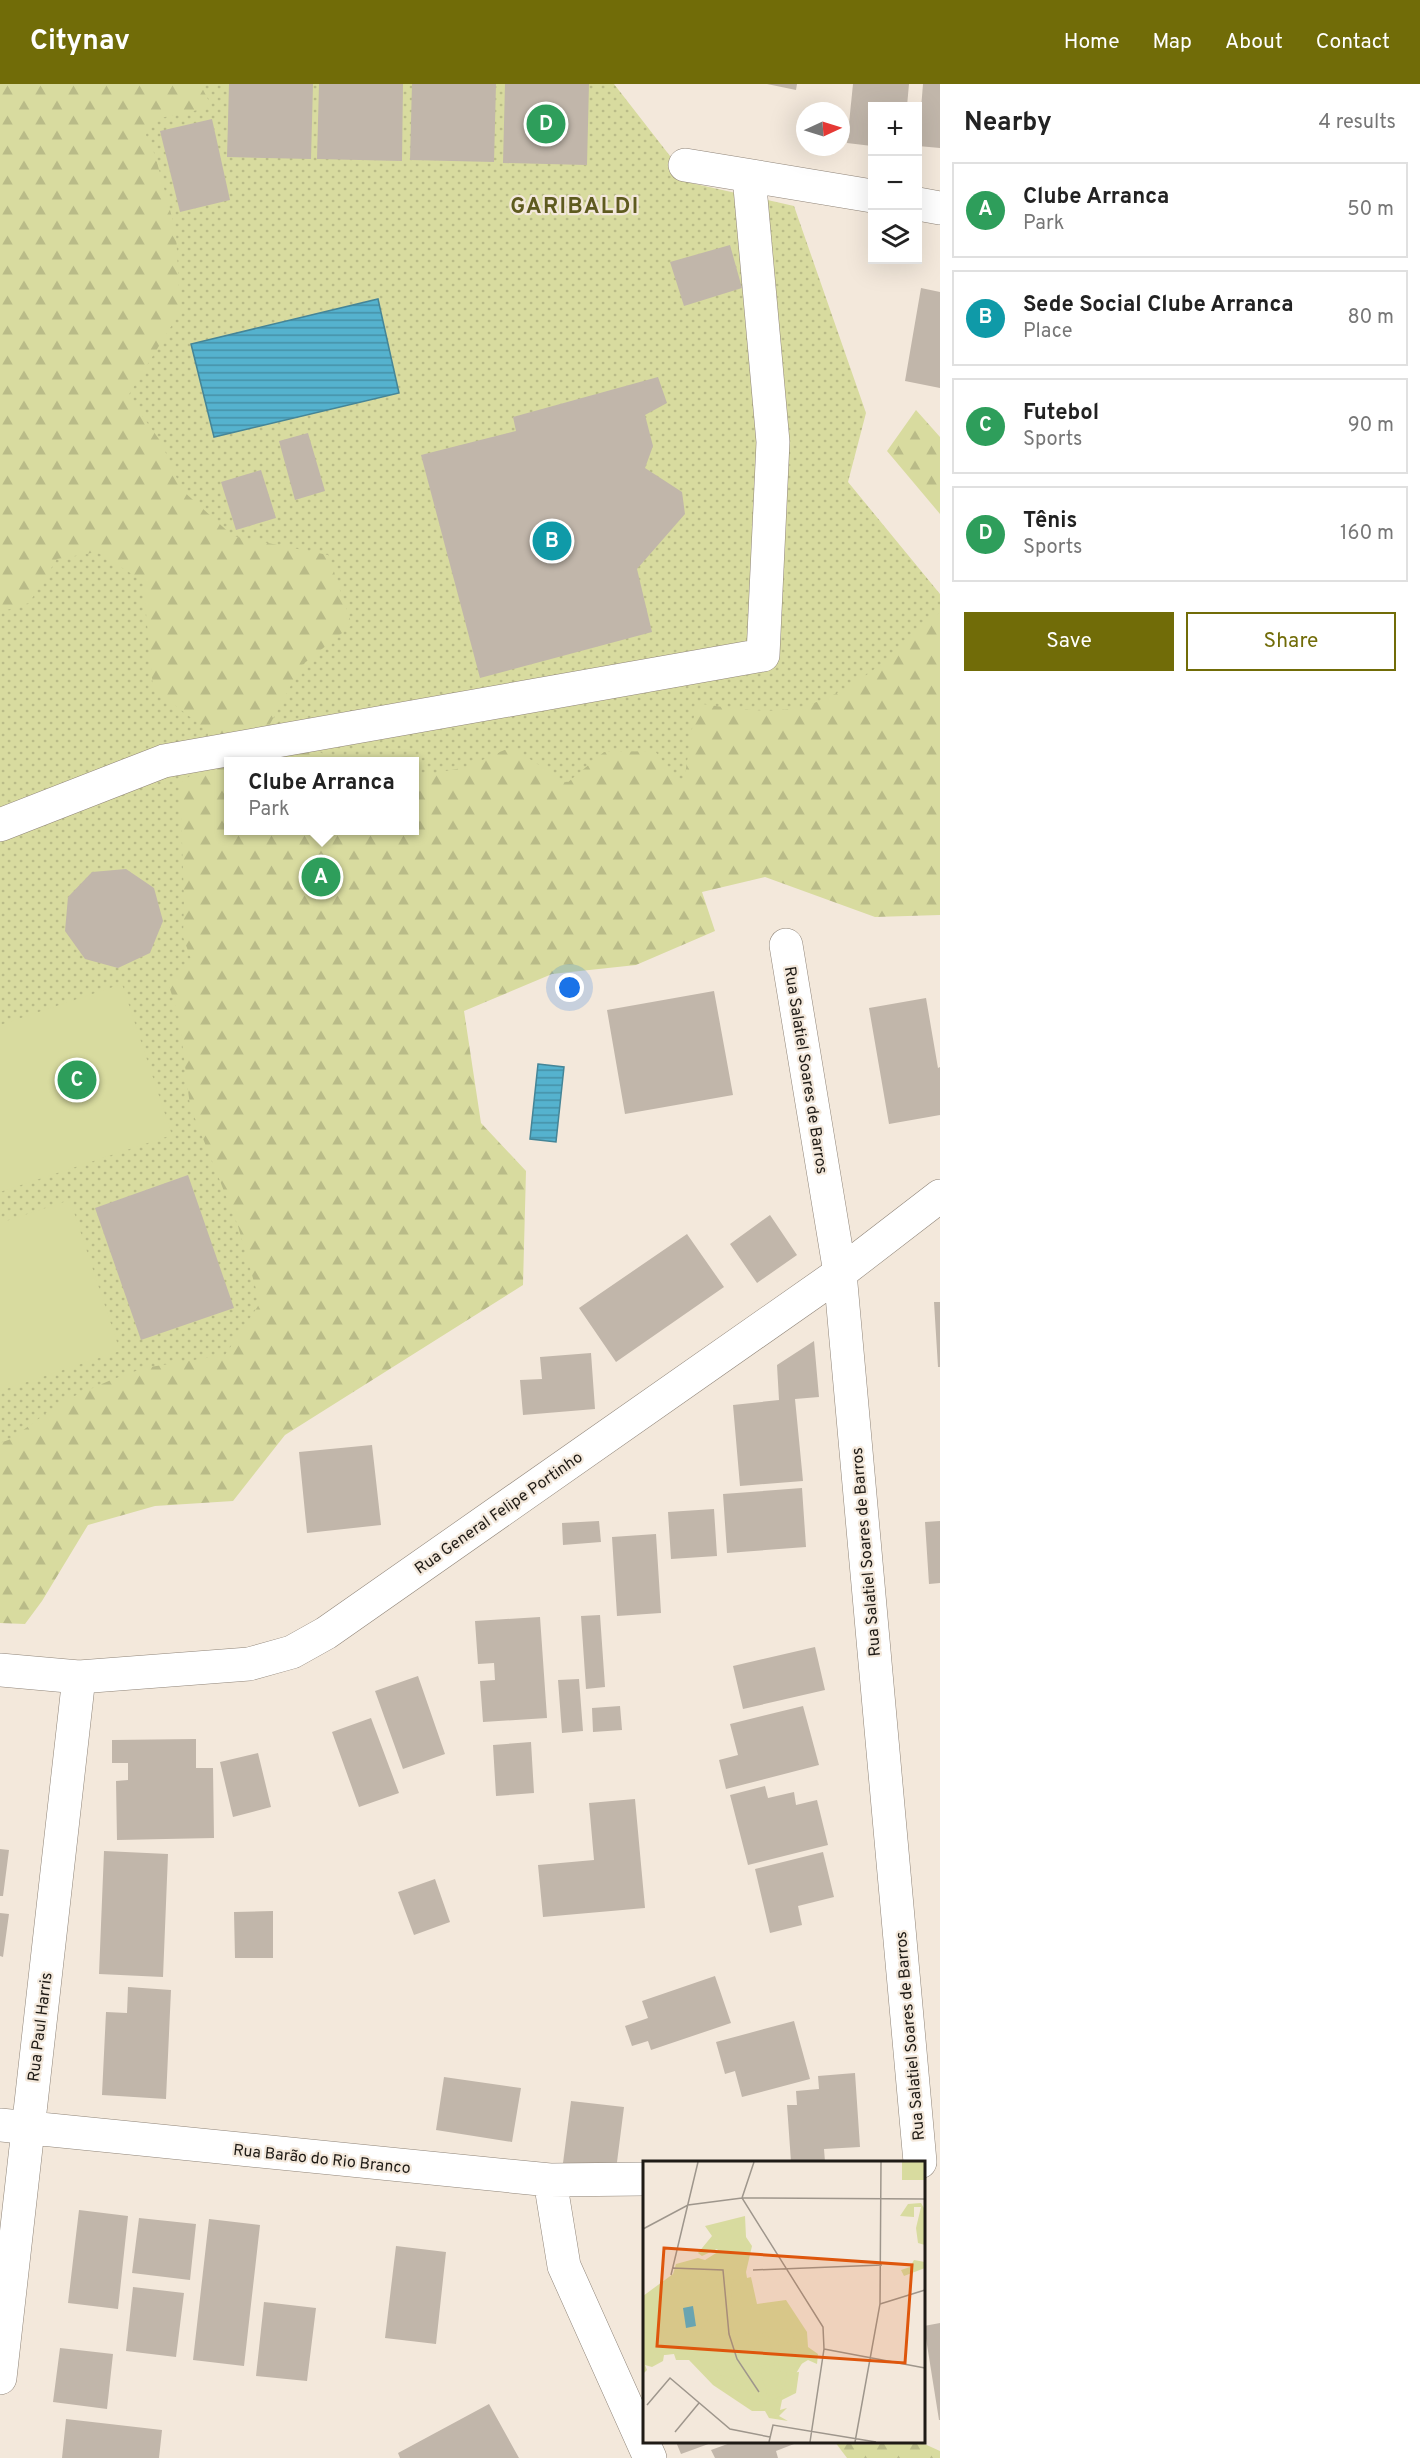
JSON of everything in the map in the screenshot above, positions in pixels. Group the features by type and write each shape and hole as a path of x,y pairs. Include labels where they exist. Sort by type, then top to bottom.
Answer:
{"street":[{"path":"685,165 868,195"},
{"path":"0,825 164,761 763,655 773,442 749,176"},
{"path":"922,205 940,208"},
{"name":"Rua Salatiel Soares de Barros","path":"786,945 840,1273 920,2161"},
{"name":"Rua General Felipe Portinho","path":"0,1670 79,1677 249,1664 292,1652 326,1633 840,1273 940,1196"},
{"name":"Rua Paul Harris","path":"0,2378 14,2127 79,1677"},
{"name":"Rua Barão do Rio Branco","path":"14,2127 550,2180 643,2179"},
{"path":"925,2175 940,2174"},
{"path":"550,2180 564,2266 643,2442"},
{"path":"643,2443 650,2458"}],"green space":[{"path":"0,84 614,84 691,183 794,206 866,413 848,482 940,594 940,760 346,993 422,1223 0,1514"},
{"path":"0,84 200,84 212,107 151,120 146,135 155,155 176,232 180,312 128,396 161,442 182,490 233,536 328,555 352,625 302,665 270,724 329,757 224,757 224,835 419,835 419,776 467,767 511,747 567,783 604,752 655,751 683,788 696,703 748,710 775,710 801,707 821,700 859,680 876,668 940,612 940,915 875,917 765,877 702,892 715,931 636,965 552,974 464,1011 481,1123 526,1171 523,1285 285,1435 233,1501 155,1506 88,1525 42,1601 25,1624 0,1623 0,1443 11,1439 63,1401 111,1380 144,1368 225,1355 260,1303 238,1226 190,1106 179,1017 169,986 191,959 183,937 180,783 208,763 208,731 153,688 143,581 97,552 57,559 29,603 4,611 0,604"},
{"path":"916,410 940,437 940,514 887,451"},
{"path":"122,984 172,1135 0,1192 0,1025"},
{"path":"70,1200 120,1351 0,1391 0,1223"},
{"path":"836,2443 922,2443 940,2451 940,2458 847,2458"}],"water":[{"path":"378,299 399,393 214,437 191,344"},
{"path":"538,1064 564,1067 556,1142 530,1139"}],"building":[{"path":"229,84 313,84 311,159 227,157"},
{"path":"319,84 403,84 402,161 317,159"},
{"path":"412,84 496,84 494,162 410,160"},
{"path":"505,84 589,84 587,165 503,163"},
{"path":"767,84 797,84 796,90"},
{"path":"853,84 909,84 907,102 868,102 868,146 850,143"},
{"path":"923,84 940,84 940,148 922,146"},
{"path":"212,119 230,200 180,212 160,131"},
{"path":"730,245 742,288 684,306 670,262"},
{"path":"921,288 940,292 940,388 905,381"},
{"path":"658,377 667,403 645,415 653,446 645,468 682,492 685,514 637,569 652,632 480,678 421,455 516,431 513,417"},
{"path":"308,433 325,491 295,500 279,441"},
{"path":"261,470 276,518 236,530 221,482"},
{"path":"126,869 154,888 163,921 150,953 118,968 85,959 65,931 68,897 92,872"},
{"path":"714,991 733,1095 625,1114 607,1010"},
{"path":"926,998 938,1068 940,1067 940,1115 889,1124 869,1008"},
{"path":"188,1175 234,1308 141,1340 95,1208"},
{"path":"770,1215 797,1255 757,1283 730,1244"},
{"path":"687,1234 724,1287 616,1362 579,1308"},
{"path":"934,1302 940,1302 940,1367 938,1367"},
{"path":"814,1341 819,1397 795,1399 803,1481 740,1486 733,1405 779,1400 777,1365"},
{"path":"591,1353 595,1409 523,1415 520,1380 542,1379 540,1357"},
{"path":"372,1445 381,1525 307,1533 299,1452"},
{"path":"802,1488 806,1547 727,1553 723,1494"},
{"path":"714,1509 717,1556 671,1559 668,1512"},
{"path":"599,1521 601,1542 563,1545 562,1523"},
{"path":"940,1521 940,1583 929,1584 925,1522"},
{"path":"656,1534 661,1613 617,1616 612,1537"},
{"path":"600,1615 605,1687 586,1689 581,1616"},
{"path":"540,1617 547,1718 483,1722 480,1681 495,1680 494,1663 478,1664 475,1621"},
{"path":"815,1647 825,1690 743,1709 733,1666"},
{"path":"418,1676 445,1754 403,1769 375,1691"},
{"path":"579,1679 583,1731 562,1733 558,1680"},
{"path":"620,1706 622,1730 593,1732 592,1708"},
{"path":"803,1706 819,1765 726,1789 719,1760 738,1755 730,1724"},
{"path":"371,1718 399,1793 359,1807 332,1732"},
{"path":"196,1739 196,1768 213,1768 214,1838 117,1840 116,1781 128,1780 128,1763 112,1763 112,1740"},
{"path":"531,1742 534,1793 496,1796 493,1745"},
{"path":"258,1753 271,1807 233,1817 220,1762"},
{"path":"765,1786 768,1798 794,1792 796,1805 817,1800 828,1845 748,1865 730,1795"},
{"path":"635,1799 645,1908 543,1917 538,1865 594,1860 589,1803"},
{"path":"0,1849 9,1850 3,1896 0,1896"},
{"path":"104,1851 168,1854 163,1977 99,1974"},
{"path":"823,1852 834,1897 798,1906 802,1925 770,1933 755,1869"},
{"path":"435,1879 450,1922 414,1935 398,1892"},
{"path":"273,1911 273,1958 235,1958 234,1912"},
{"path":"0,1913 9,1914 3,1957 0,1956"},
{"path":"715,1976 731,2023 651,2050 648,2041 632,2046 625,2026 648,2018 642,2001"},
{"path":"128,1987 171,1990 166,2099 102,2095 106,2012 127,2013"},
{"path":"794,2021 810,2079 742,2097 735,2071 725,2074 716,2042"},
{"path":"855,2073 860,2147 824,2149 825,2161 791,2161 787,2105 797,2105 796,2091 819,2089 818,2076"},
{"path":"444,2077 521,2088 512,2142 436,2130"},
{"path":"571,2101 624,2107 616,2170 563,2163"},
{"path":"79,2210 128,2216 118,2309 68,2303"},
{"path":"139,2218 196,2224 190,2280 132,2273"},
{"path":"209,2219 260,2225 244,2366 193,2360"},
{"path":"396,2246 446,2252 436,2344 385,2338"},
{"path":"133,2287 184,2293 176,2357 126,2351"},
{"path":"264,2302 316,2308 307,2381 256,2376"},
{"path":"940,2323 940,2420 925,2332 925,2326"},
{"path":"60,2348 113,2354 107,2409 53,2402"},
{"path":"489,2404 519,2458 400,2458 398,2453"},
{"path":"66,2419 162,2430 159,2458 62,2458"},
{"path":"676,2443 711,2443 681,2454"},
{"path":"730,2443 794,2444 776,2451 778,2458 715,2458 711,2450"}],"place":[{"name":"Tênis","path":"546,124"},
{"name":"Sede Social Clube Arranca","path":"552,541"},
{"name":"Clube Arranca","path":"321,877"},
{"name":"Futebol","path":"77,1080"}],"district":[{"name":"GARIBALDI","path":"575,205"}]}
